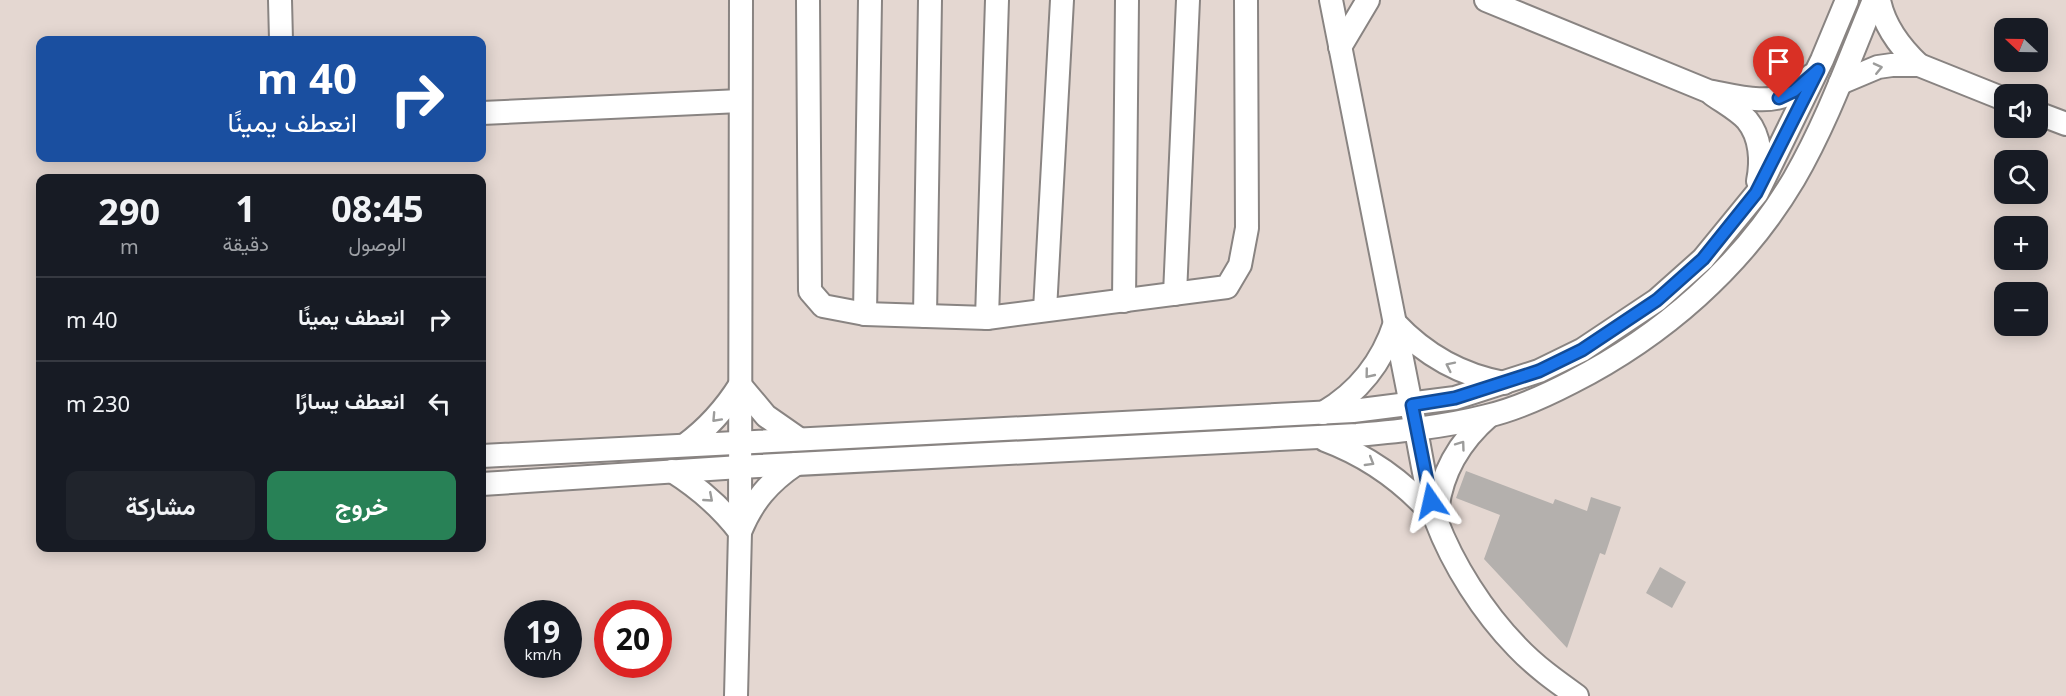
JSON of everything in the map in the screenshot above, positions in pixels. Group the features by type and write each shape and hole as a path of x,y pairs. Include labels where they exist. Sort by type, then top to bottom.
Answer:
{"lane":[{"path":"280,0 281,36"},
{"path":"736,696 740,531 741,0"},
{"path":"808,0 810,291 823,306 865,314 987,318 1227,287 1240,265 1246,228 1246,0"},
{"path":"865,314 870,0"},
{"path":"925,316 930,0"},
{"path":"987,318 997,0"},
{"path":"1045,310 1062,0"},
{"path":"1124,301 1126,0"},
{"path":"1175,294 1188,0"},
{"path":"1331,0 1416,430 1436,519 1463,573 1517,647 1577,696"},
{"path":"1341,47 1368,0"},
{"path":"1486,0 1708,91 1744,98 1779,98 1794,91 1818,70"},
{"path":"486,456 1322,413 1412,405 1455,398 1506,383 1539,371 1582,350 1657,300 1703,259 1756,193 1818,70 1847,0"},
{"path":"486,484 740,467 1318,437 1416,430 1489,416 1540,398 1600,367 1652,332 1705,290 1729,266 1753,238 1793,181 1820,130 1874,0"},
{"path":"1879,0 1891,32 1919,65"},
{"path":"1840,82 1878,67 1899,64 1919,65 1994,95"},
{"path":"1708,91 1747,120 1756,137 1761,167 1756,193"},
{"path":"486,113 740,101"},
{"path":"2048,117 2066,124"},
{"path":"1395,323 1422,348 1445,363 1470,375 1506,383"},
{"path":"1322,413 1348,396 1370,374 1385,350 1395,323"},
{"path":"740,385 766,416 800,439"},
{"path":"685,445 716,418 740,385"},
{"path":"1436,519 1442,486 1451,462 1465,440 1489,416"},
{"path":"1318,437 1356,453 1391,476 1415,496 1436,519"},
{"path":"740,531 754,503 764,491 774,480 796,464"},
{"path":"672,471 716,504 740,531"}],"shaded area":[{"path":"0,0 2066,0 2066,696 0,696"}],"building":[{"path":"1466,471 1553,504 1555,499 1587,511 1591,497 1621,507 1605,555 1600,553 1567,648 1484,559 1500,515 1456,498"},
{"path":"1660,567 1686,582 1672,608 1646,593"}],"route":[{"path":"1431,501 1412,405 1455,398 1539,371 1582,350 1657,300 1703,259 1756,193 1818,70 1794,91 1779,98"}]}
